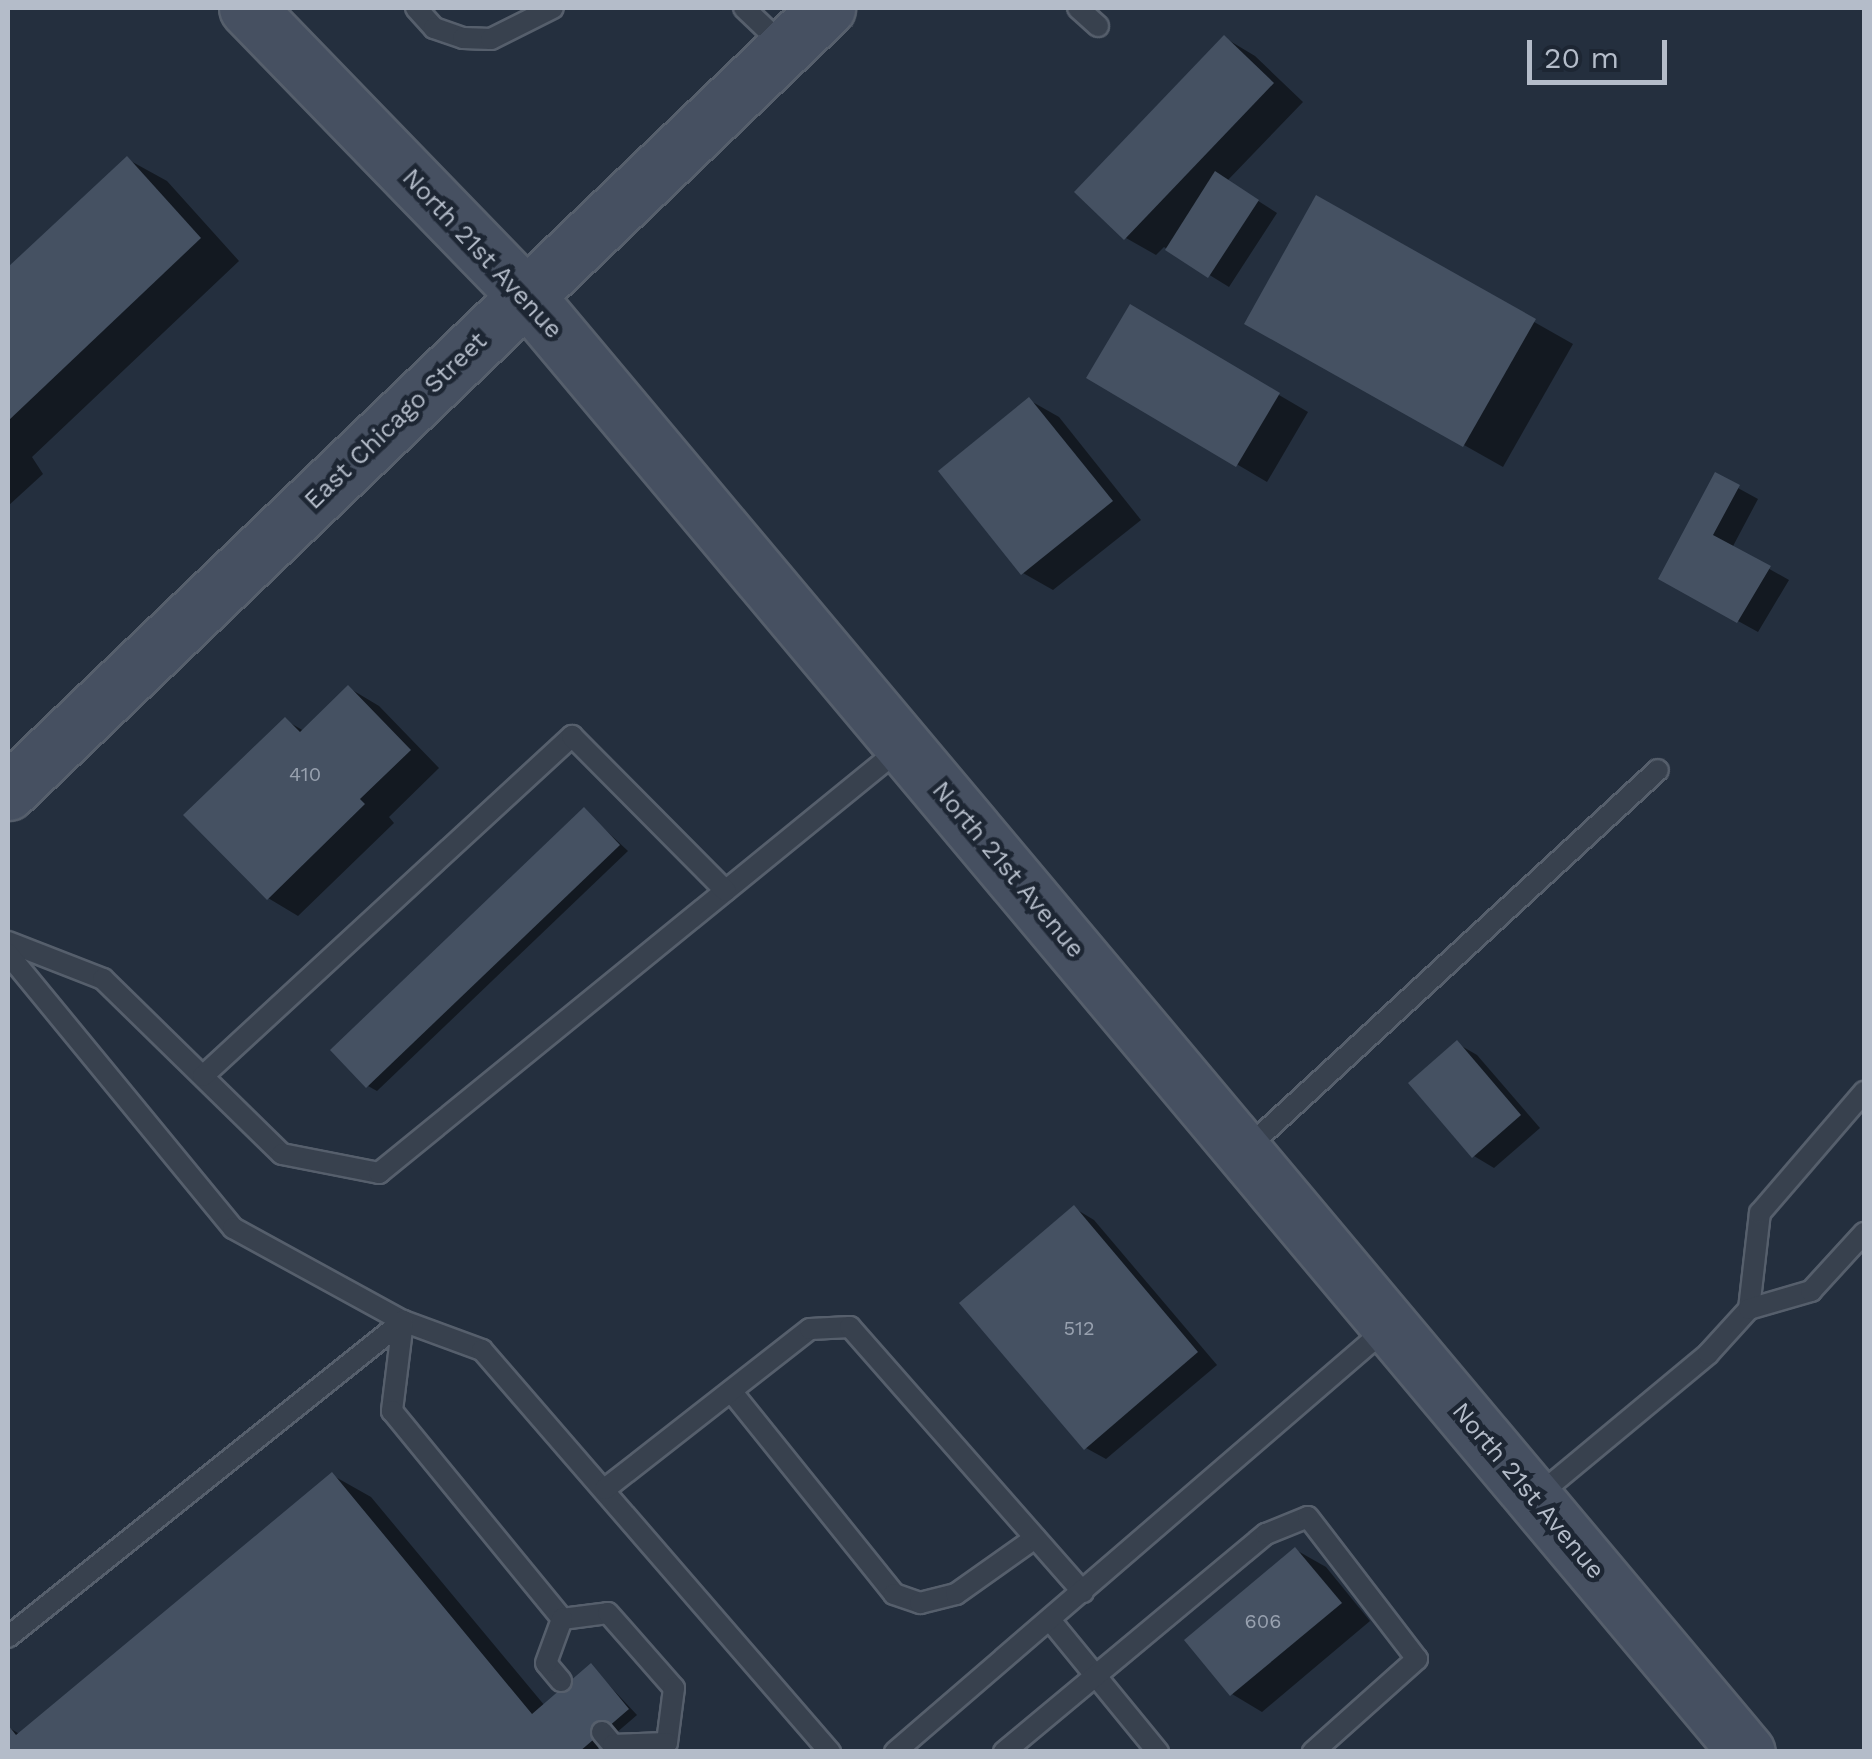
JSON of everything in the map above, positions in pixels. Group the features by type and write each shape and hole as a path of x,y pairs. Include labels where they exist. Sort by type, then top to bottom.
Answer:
{"main road":[{"name":"North 21st Avenue","path":"247,8 526,296 1747,1752"},
{"name":"East Chicago Street","path":"8,792 827,8"}],"lane":[{"path":"416,8 434,28 477,39 538,20 554,8"},
{"path":"744,8 786,48"},
{"path":"1078,8 1098,26"},
{"path":"203,1076 572,736 726,891"},
{"path":"8,942 103,979 282,1154 379,1172 904,746"},
{"path":"1243,1152 1658,770"},
{"path":"8,954 233,1228 403,1321 482,1350 830,1752"},
{"path":"1749,1309 1760,1212 1864,1092"},
{"path":"1534,1498 1708,1354 1749,1309 1811,1291 1864,1234"},
{"path":"403,1321 392,1411 562,1618"},
{"path":"8,1637 403,1321"},
{"path":"895,1752 1390,1326"},
{"path":"605,1489 810,1329 850,1327 1083,1592"},
{"path":"731,1391 894,1594 920,1603 941,1600 1035,1538"},
{"path":"1004,1752 1266,1534 1308,1517 1417,1659 1313,1752"},
{"path":"562,1618 608,1613 674,1688 671,1747 613,1745 602,1732"},
{"path":"560,1681 546,1663 562,1618"},
{"path":"1050,1620 1158,1752"}],"building":[{"path":"1224,35 1274,83 1124,240 1074,192"},
{"path":"127,156 201,238 8,421 8,267"},
{"path":"1215,171 1259,200 1208,278 1165,250"},
{"path":"1316,195 1536,319 1463,447 1244,324"},
{"path":"1130,304 1280,393 1236,467 1086,378"},
{"path":"1029,397 1113,501 1021,575 938,471"},
{"path":"1715,472 1740,485 1713,535 1771,566 1737,623 1658,579"},
{"path":"348,685 411,750 360,799 365,804 267,900 183,815 285,717 300,732"},
{"path":"584,807 620,845 366,1088 330,1050"},
{"path":"1457,1040 1521,1115 1472,1158 1408,1083"},
{"path":"1074,1205 1198,1352 1084,1450 959,1303"},
{"path":"332,1472 532,1714 591,1663 629,1709 579,1752 8,1752 8,1725 16,1735"},
{"path":"1295,1547 1342,1603 1230,1696 1184,1640"}]}
